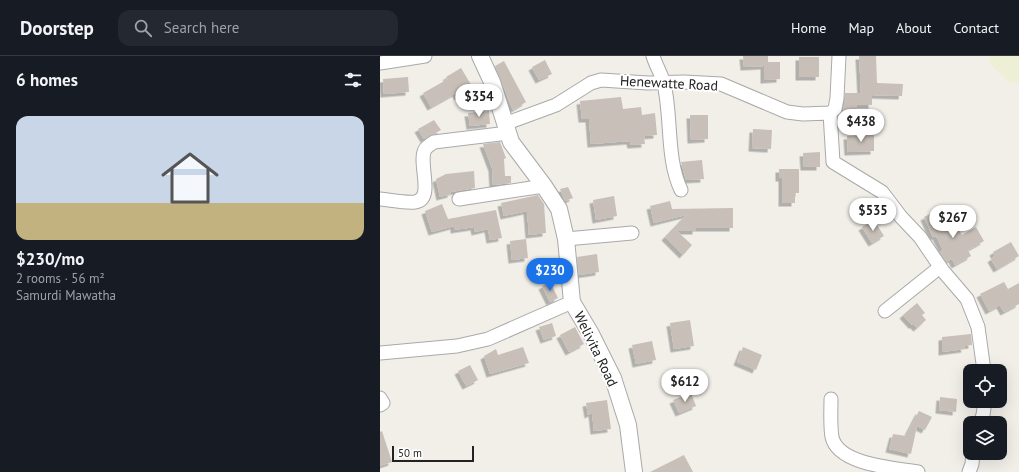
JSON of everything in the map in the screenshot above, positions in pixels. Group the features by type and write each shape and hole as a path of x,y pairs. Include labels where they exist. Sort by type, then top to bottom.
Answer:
{"street":[{"path":"380,63 425,56"},
{"name":"Welivita Road","path":"480,56 492,82 497,101 514,147 544,186 559,209 566,239 572,302 591,334 613,378 628,425 634,472"},
{"path":"653,56 664,83 673,161 677,181 681,190"},
{"path":"838,56 837,98 835,109 830,113 833,162 882,192 901,217 920,237 940,267 966,299 975,316 983,364"},
{"name":"Henewatte Road","path":"380,199 414,202 420,200 424,196 425,185 423,155 426,148 434,142 507,128 556,106 591,83 601,80 721,84 787,112 803,114 830,113"},
{"path":"459,198 544,186"},
{"path":"566,239 632,233"},
{"path":"885,311 940,267"},
{"path":"380,353 457,346 488,339 572,302"},
{"path":"380,398 383,403 380,405"},
{"path":"831,399 832,438 841,450 857,461 918,472"},
{"path":"969,472 972,460"}],"green space":[{"path":"990,56 1019,56 1019,83 1009,82 990,64"}],"building":[{"path":"743,56 768,56 768,62 780,62 780,79 764,80 764,66 744,67"},
{"path":"859,56 876,56 877,83 903,84 902,96 872,95 872,105 857,105 857,118 843,118 845,93 861,93"},
{"path":"799,57 819,57 819,77 799,77"},
{"path":"545,60 552,74 539,80 532,67"},
{"path":"504,61 526,102 513,110 495,66"},
{"path":"461,68 473,88 458,97 456,93 431,107 423,93 448,79 446,77"},
{"path":"408,77 409,92 384,94 383,79"},
{"path":"621,97 623,109 641,107 642,115 655,113 657,135 644,136 645,144 631,145 630,141 591,144 589,119 582,119 580,101"},
{"path":"489,111 490,124 470,126 468,113"},
{"path":"690,115 708,115 708,139 691,140"},
{"path":"434,120 441,130 424,139 418,129"},
{"path":"753,129 772,130 771,149 752,148"},
{"path":"874,135 874,151 848,152 847,136"},
{"path":"500,142 506,158 504,159 505,176 511,176 511,183 493,185 492,168 483,144"},
{"path":"820,152 820,167 804,167 803,153"},
{"path":"702,160 704,179 686,180 681,162"},
{"path":"779,169 799,169 799,193 795,193 795,203 782,203 782,178 779,178"},
{"path":"474,171 475,188 451,192 451,194 440,197 436,179 446,174"},
{"path":"568,187 573,198 565,201 560,189"},
{"path":"538,195 544,204 546,233 529,235 527,211 504,216 501,203"},
{"path":"614,196 617,216 596,220 593,200"},
{"path":"670,201 672,209 733,208 733,228 696,228 696,231 677,231 692,245 683,255 665,237 686,215 654,223 650,206"},
{"path":"442,204 448,219 496,210 502,238 490,240 488,229 475,232 474,227 454,230 454,226 432,232 425,211"},
{"path":"938,210 950,235 959,230 962,235 976,227 984,241 968,250 971,256 955,265 952,259 946,262 940,252 943,250 936,236 933,237 924,217"},
{"path":"874,220 884,236 872,243 862,227"},
{"path":"526,239 528,258 512,260 510,241"},
{"path":"1011,242 1019,256 997,269 991,259 995,256 993,252"},
{"path":"597,254 599,272 579,275 577,257"},
{"path":"550,282 558,298 550,302 542,286"},
{"path":"1004,282 1008,289 1019,283 1019,304 1004,312 1000,305 989,311 980,294"},
{"path":"917,303 925,313 922,315 926,320 917,328 912,325 903,315"},
{"path":"690,320 694,346 674,349 670,323"},
{"path":"552,323 556,336 544,340 539,327"},
{"path":"575,327 584,344 569,352 560,335"},
{"path":"971,334 972,345 964,346 965,349 942,352 942,337"},
{"path":"652,341 656,360 636,364 632,345"},
{"path":"523,347 529,363 490,374 484,356 496,349 498,355"},
{"path":"743,347 762,355 756,370 737,362"},
{"path":"470,365 478,380 466,386 458,371"},
{"path":"691,393 696,406 679,413 673,400"},
{"path":"940,397 957,399 956,412 939,410"},
{"path":"607,400 611,429 594,431 592,413 588,415 586,403"},
{"path":"919,411 932,417 925,430 917,426 911,454 889,449 893,434 906,436"},
{"path":"382,431 392,462 380,466 380,432"},
{"path":"684,455 693,472 650,472"}]}
